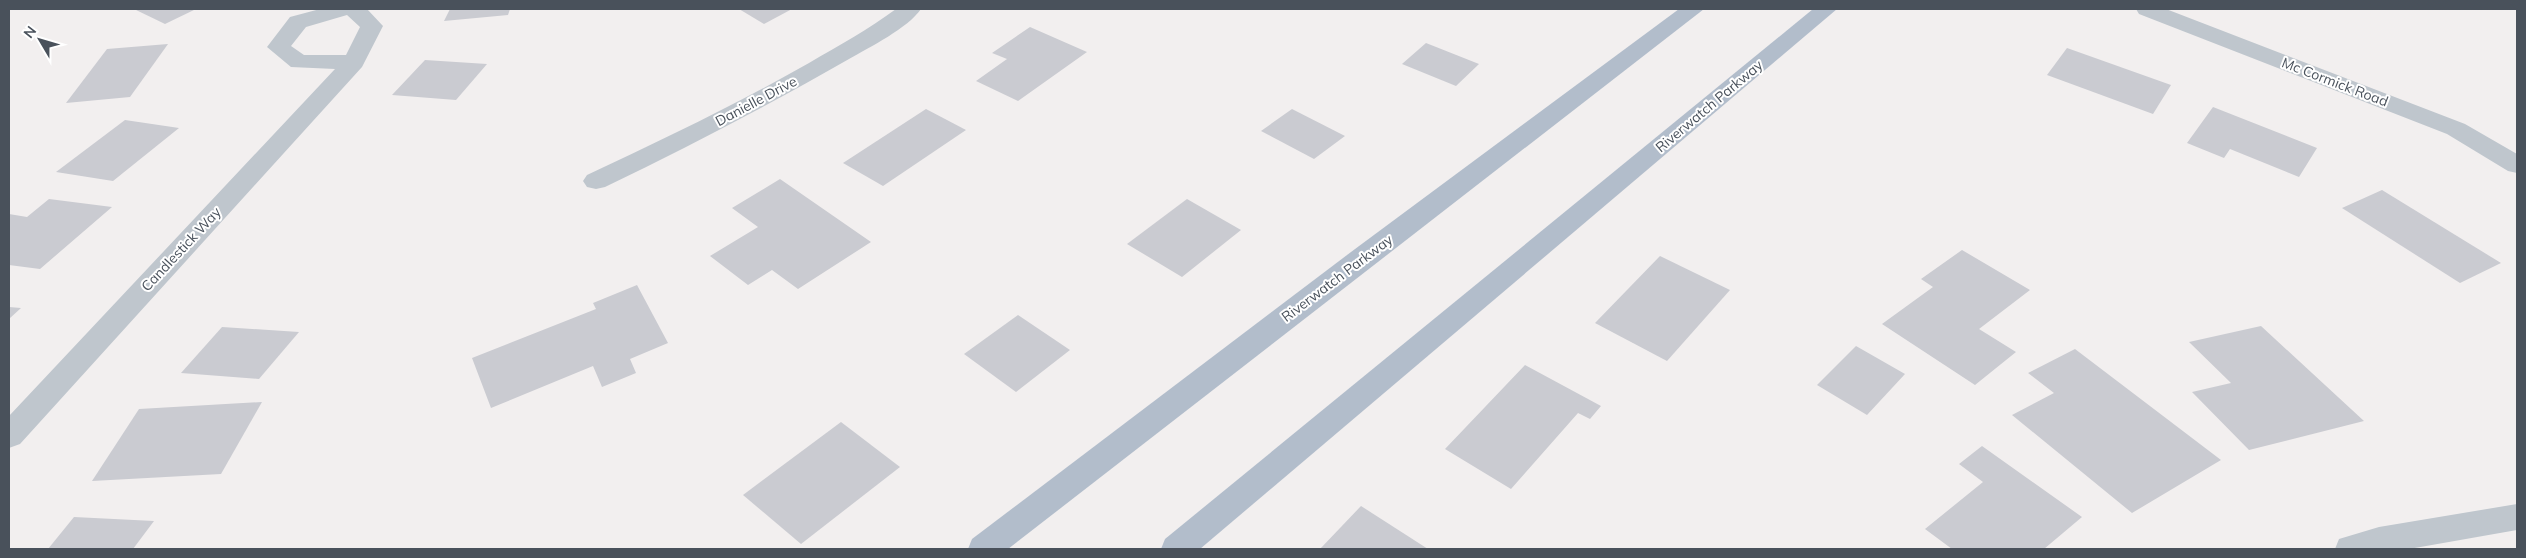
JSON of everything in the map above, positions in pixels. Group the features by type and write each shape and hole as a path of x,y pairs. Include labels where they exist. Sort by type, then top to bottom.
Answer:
{"main road":[{"name":"Riverwatch Parkway","path":"984,549 1361,259 1693,9"},
{"name":"Riverwatch Parkway","path":"1178,549 1826,9"}],"street":[{"path":"343,9 298,22 278,47 299,62 354,62"},
{"name":"Candlestick Way","path":"9,436 354,62 372,26 354,9"},
{"name":"Danielle Drive","path":"596,181 731,116 884,29 910,9"},
{"name":"Mc Cormick Road","path":"2147,9 2456,129 2517,165"},
{"path":"2351,549 2379,541 2517,517"}],"building":[{"path":"134,9 196,9 165,24"},
{"path":"450,9 510,9 508,15 444,21"},
{"path":"739,9 792,9 764,24"},
{"path":"1030,27 1087,52 1018,101 976,81 1007,59 992,53"},
{"path":"1426,43 1479,64 1456,86 1402,64"},
{"path":"168,44 130,97 66,103 107,49"},
{"path":"2067,48 2171,85 2153,114 2047,75"},
{"path":"425,60 487,64 456,100 392,95"},
{"path":"2213,107 2317,148 2299,177 2230,149 2224,158 2187,143"},
{"path":"926,109 966,130 883,186 843,163"},
{"path":"1292,109 1345,136 1314,159 1261,131"},
{"path":"125,120 179,128 113,181 56,172"},
{"path":"780,179 871,242 798,289 772,270 748,285 710,256 758,227 732,208"},
{"path":"2382,190 2501,263 2460,283 2342,208"},
{"path":"49,199 112,207 40,269 9,265 9,214 27,217"},
{"path":"1187,199 1241,230 1182,277 1127,244"},
{"path":"1962,250 2030,290 1979,329 2016,352 1975,385 1882,324 1933,287 1921,279"},
{"path":"1660,256 1730,290 1667,361 1595,323"},
{"path":"637,285 668,343 630,359 636,373 602,387 593,366 491,408 472,358 596,309 593,303"},
{"path":"9,307 21,308 9,319"},
{"path":"1018,315 1070,350 1016,392 964,354"},
{"path":"2261,326 2364,421 2249,450 2192,392 2231,383 2189,342"},
{"path":"222,327 299,332 259,379 181,373"},
{"path":"1856,346 1905,374 1867,415 1817,385"},
{"path":"2075,349 2221,460 2132,513 2012,415 2054,393 2028,373"},
{"path":"1525,365 1601,406 1590,419 1578,413 1511,489 1445,449"},
{"path":"262,402 221,474 92,481 139,409"},
{"path":"841,422 900,467 801,544 743,495"},
{"path":"1982,446 2082,517 2044,549 1952,549 1925,529 1983,482 1959,464"},
{"path":"1361,506 1428,549 1320,549"},
{"path":"74,517 154,521 133,549 48,549"}]}
